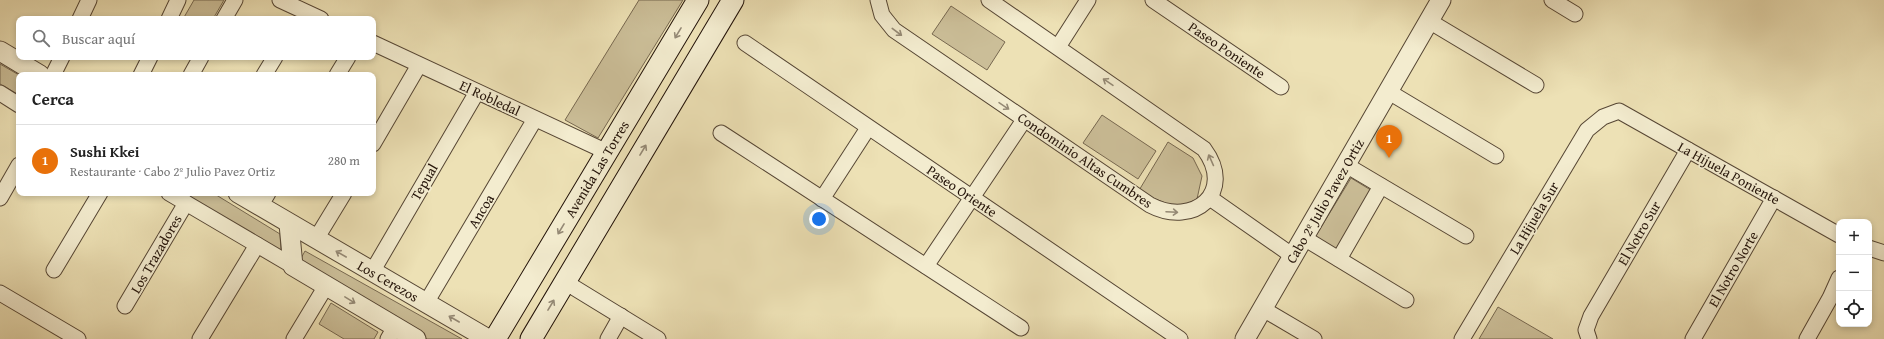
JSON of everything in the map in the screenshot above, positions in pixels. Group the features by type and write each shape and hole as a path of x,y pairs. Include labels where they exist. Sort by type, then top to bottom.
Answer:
{"main road":[{"name":"Avenida Las Torres","path":"495,339 698,0"},
{"path":"531,339 733,0"}],"street":[{"path":"170,16 178,0"},
{"path":"226,16 235,0"},
{"path":"280,0 300,15"},
{"name":"Condominio Altas Cumbres","path":"878,0 882,15 894,30 1024,120 1157,209 1174,213 1188,211 1200,207 1210,198"},
{"path":"989,0 1204,149 1212,162 1214,169 1215,184 1210,198 1293,256"},
{"path":"1058,47 1088,0"},
{"name":"Paseo Poniente","path":"1153,0 1281,87"},
{"name":"Cabo 2º Julio Pavez Ortiz","path":"1245,339 1442,0"},
{"path":"1552,0 1575,14"},
{"path":"81,16 87,1"},
{"path":"1429,22 1536,85"},
{"name":"El Robledal","path":"376,44 607,152"},
{"name":"Paseo Oriente","path":"745,44 1180,339"},
{"path":"0,51 35,72"},
{"path":"54,72 60,60"},
{"path":"142,72 148,60"},
{"path":"193,72 199,60"},
{"path":"266,72 273,60"},
{"path":"339,72 346,60"},
{"path":"376,139 420,65"},
{"name":"Tepual","path":"372,272 477,92"},
{"path":"1389,92 1496,156"},
{"path":"0,93 16,102"},
{"name":"La Hijuela Poniente","path":"1619,111 1836,232"},
{"name":"La Hijuela Sur","path":"1462,339 1587,130 1603,116 1619,111"},
{"name":"Ancoa","path":"426,303 535,119"},
{"path":"926,266 1024,120"},
{"path":"822,199 868,128"},
{"path":"721,133 1021,328"},
{"name":"El Notro Sur","path":"1589,339 1586,330 1591,316 1688,150"},
{"path":"1346,165 1466,236"},
{"path":"0,198 16,171"},
{"path":"1339,259 1381,186"},
{"path":"54,270 98,196"},
{"path":"173,196 326,286 392,333 416,339"},
{"name":"Los Cerezos","path":"249,196 264,200 289,224 488,339"},
{"path":"316,239 342,196"},
{"name":"El Notro Norte","path":"1693,339 1774,198"},
{"name":"Los Trazadores","path":"125,306 186,203"},
{"path":"289,224 293,266"},
{"path":"1304,238 1406,300"},
{"path":"200,339 257,245"},
{"path":"1872,249 1884,253"},
{"path":"565,282 658,339"},
{"path":"1807,339 1836,285"},
{"path":"294,339 326,286"},
{"path":"0,294 59,334 78,339"},
{"path":"1263,309 1314,339"},
{"path":"608,339 621,316"}],"shaded area":[{"path":"194,0 224,0 215,16 185,16"},
{"path":"639,0 683,0 598,138 565,120"},
{"path":"951,6 1005,42 987,70 932,34"},
{"path":"0,64 16,73 16,93 0,84"},
{"path":"1102,115 1156,151 1138,179 1083,143"},
{"path":"1168,142 1193,158 1202,176 1197,199 1178,208 1138,192"},
{"path":"1351,178 1374,192 1337,250 1315,237"},
{"path":"186,196 218,196 280,234 281,251"},
{"path":"305,251 462,339 427,339 299,262"},
{"path":"331,303 378,332 374,339 344,339 319,324"},
{"path":"1498,307 1553,339 1479,339"}],"place":[{"name":"Sushi Kkei","path":"1389,158"}]}
